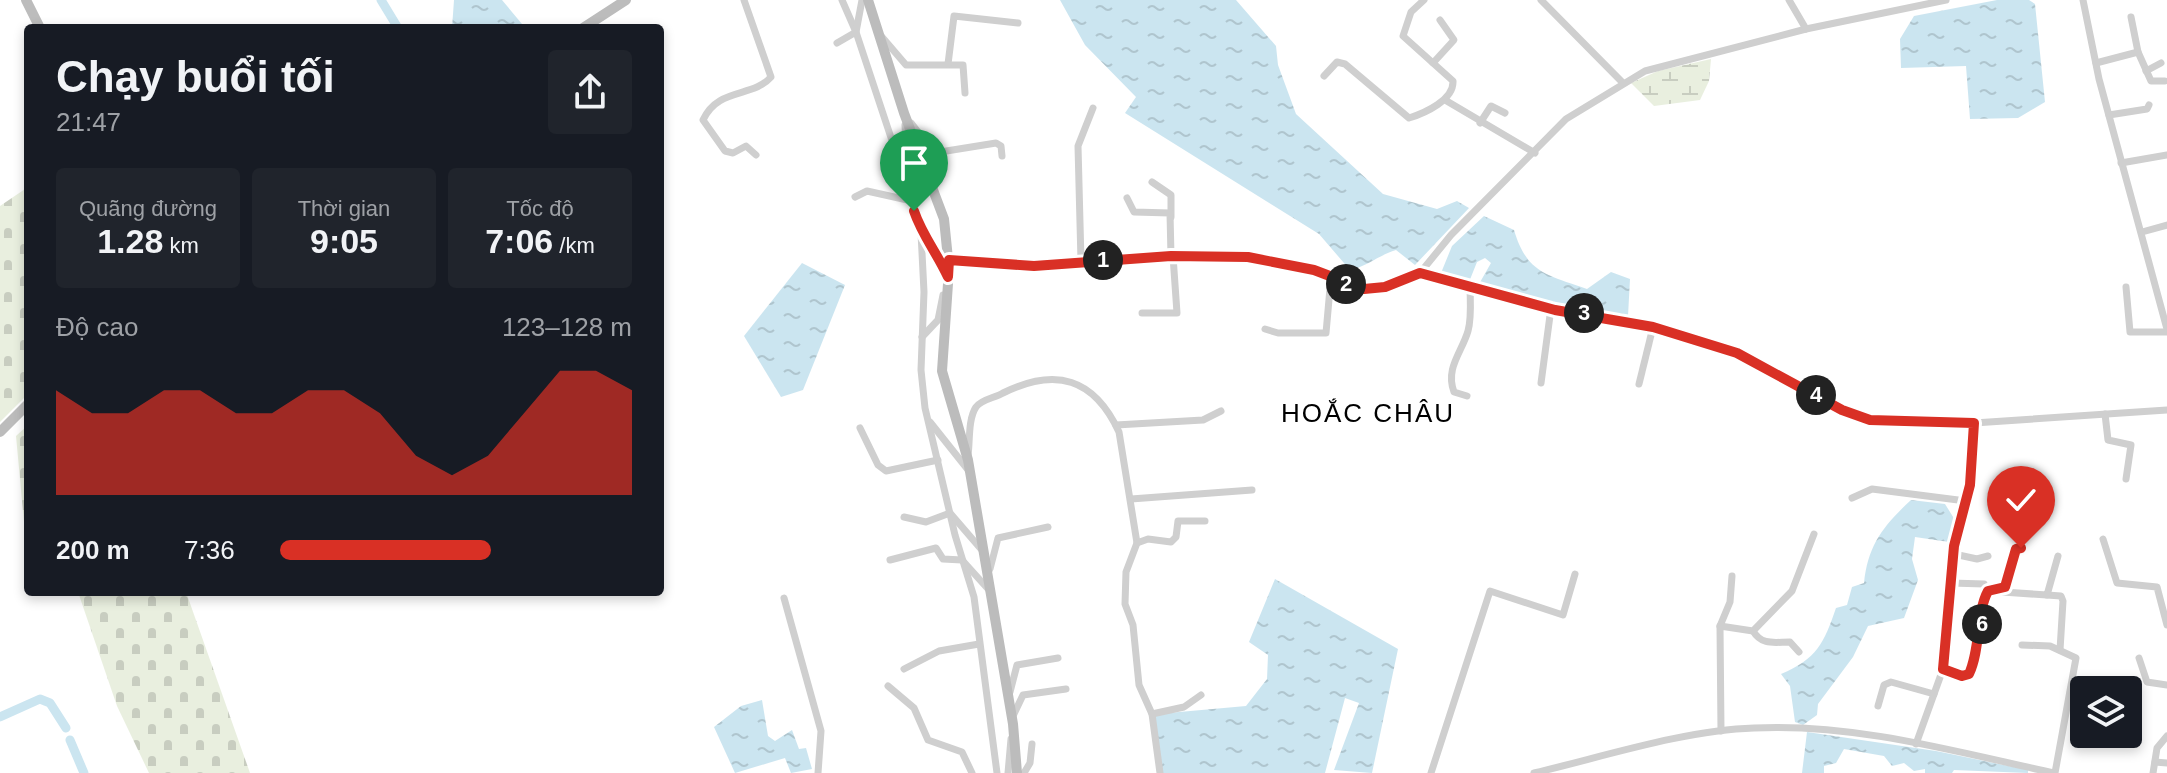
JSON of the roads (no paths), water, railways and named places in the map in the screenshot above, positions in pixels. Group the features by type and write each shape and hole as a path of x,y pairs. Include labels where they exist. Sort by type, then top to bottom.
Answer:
{"main road":[{"path":"26,0 38,24"},
{"path":"589,24 626,0"},
{"path":"865,0 944,219 949,260 942,371 968,466 1012,721 1017,773"},
{"path":"0,432 24,408"}],"street":[{"path":"744,0 771,77 763,84 721,98 703,120 725,151 733,153 746,146 756,155"},
{"path":"842,0 856,32 921,233 921,370 928,421 974,597 997,773"},
{"path":"837,43 856,32 865,0"},
{"path":"1324,76 1337,62 1343,63 1409,118 1445,100 1453,90 1453,81 1403,36 1411,12 1424,0"},
{"path":"1541,0 1623,83"},
{"path":"1789,0 1806,29"},
{"path":"1896,0 1898,10"},
{"path":"949,260 1034,266 1172,256 1248,257 1292,265 1364,289 1385,287 1420,273 1451,235 1566,119 1645,71 1806,29 1946,0"},
{"path":"2083,0 2121,163 2165,307 2167,330 2130,332 2126,287"},
{"path":"948,64 954,16 1018,23"},
{"path":"2131,17 2138,52 2151,81 2165,81"},
{"path":"1433,63 1454,40 1440,20"},
{"path":"878,33 906,65 963,65 965,93"},
{"path":"2096,63 2138,52"},
{"path":"2146,71 2161,63"},
{"path":"1445,100 1535,153"},
{"path":"2109,115 2147,109 2149,105"},
{"path":"1480,123 1491,106 1505,113"},
{"path":"1081,261 1078,146 1093,108"},
{"path":"904,113 908,187"},
{"path":"904,113 934,153 977,143 996,143 1001,146 1002,156"},
{"path":"2121,163 2167,155"},
{"path":"1142,313 1177,313 1171,195 1152,182"},
{"path":"855,197 867,191 887,198 912,201"},
{"path":"1127,198 1134,212 1166,212 1171,217"},
{"path":"2142,232 2167,225"},
{"path":"921,233 933,243 948,281 938,320 922,337"},
{"path":"1420,273 1551,308 1653,327 1760,363 1842,410 1870,420 1974,423 2167,410"},
{"path":"1265,329 1278,333 1326,333 1331,277"},
{"path":"1467,396 1454,392 1451,381 1456,356 1470,323 1470,285"},
{"path":"1541,383 1551,308"},
{"path":"1639,384 1653,327"},
{"path":"968,466 973,412 978,404 1025,383 1059,381 1090,390 1098,396 1116,425 1131,499 1137,543 1126,572 1125,604 1133,625 1139,685 1152,714 1160,773"},
{"path":"1116,425 1203,420 1221,411"},
{"path":"2105,414 2108,440 2131,445 2126,479"},
{"path":"928,421 968,466"},
{"path":"1916,744 1943,669 1954,554 1966,501 1974,423"},
{"path":"860,428 878,465 886,471 938,460"},
{"path":"1852,498 1872,489 1966,501"},
{"path":"1131,499 1252,490"},
{"path":"904,517 926,522 950,513"},
{"path":"950,513 983,551"},
{"path":"1137,543 1148,539 1171,542 1176,537 1178,521 1205,521"},
{"path":"989,587 998,538 1048,527"},
{"path":"1753,631 1792,591 1814,534"},
{"path":"2103,539 2117,583 2157,587 2165,603 2167,625"},
{"path":"890,560 933,547 946,561 962,560 989,587"},
{"path":"1999,590 2010,579 2016,549 2021,548"},
{"path":"1954,554 1977,559 1988,556"},
{"path":"2047,595 2058,556"},
{"path":"1431,773 1490,591 1563,615 1575,574"},
{"path":"1721,731 1720,626 1728,611 1732,576"},
{"path":"1951,583 1984,584"},
{"path":"1943,669 1962,676 1969,674 1981,638 1984,597 1988,591 2061,596 2060,650"},
{"path":"784,598 821,731 818,773"},
{"path":"1720,626 1753,631"},
{"path":"1753,631 1757,638 1772,644 1790,642 1799,652"},
{"path":"904,669 939,651 979,644"},
{"path":"1534,773 1721,731 1802,727 1916,744 2055,773 2076,658 2050,646 2022,645"},
{"path":"1008,698 1017,665 1058,658"},
{"path":"2139,658 2147,682 2167,685"},
{"path":"1878,706 1884,685 1891,682 1934,694"},
{"path":"888,686 914,708 928,740 962,752 972,773"},
{"path":"1008,773 1012,721 1023,695 1066,689"},
{"path":"1152,714 1184,707 1201,695"},
{"path":"2153,773 2157,748 2167,736"},
{"path":"1024,773 1030,763 1032,744"},
{"path":"2155,762 2167,763"}],"water":[{"path":"454,0 502,0 522,24 452,24"},
{"path":"1060,0 1236,0 1276,46 1278,65 1296,114 1383,194 1437,209 1457,201 1469,208 1415,265 1396,250 1350,270 1319,234 1125,113 1136,97 1085,45"},
{"path":"1997,0 2029,0 2035,4 2045,102 2018,118 1970,119 1966,66 1901,68 1900,39 1914,16"},
{"path":"1484,216 1514,230 1525,256 1550,276 1587,289 1611,272 1630,279 1628,316 1555,306 1479,284 1491,263 1485,258 1477,262 1469,282 1441,273 1452,246"},
{"path":"802,263 845,285 803,390 781,397 744,336"},
{"path":"1911,500 1945,504 1955,520 1949,542 1915,537 1912,559 1918,580 1904,618 1868,626 1853,657 1818,704 1817,715 1803,725 1795,722 1790,686 1781,674 1803,662 1818,648 1836,608 1847,605 1852,587 1864,583 1869,558 1878,537"},
{"path":"1275,579 1398,649 1372,773 1334,770 1359,703 1345,698 1325,773 1161,773 1152,718 1157,714 1246,706 1267,679 1268,655 1249,642"},
{"path":"762,700 768,736 775,741 792,730 799,749 806,748 812,769 791,773 785,758 735,773 714,727 741,706"},
{"path":"1807,732 1936,751 2028,770 2028,773 1954,770 1952,773 1925,773 1925,769 1914,771 1904,763 1892,766 1884,756 1844,749 1836,763 1824,766 1824,773 1802,773"}],"waterway":[{"path":"381,0 396,24"},
{"path":"0,717 40,699 50,703 66,728"},
{"path":"70,740 84,773"}],"district":[{"name":"HOẮC CHÂU","path":"1368,413"}]}
